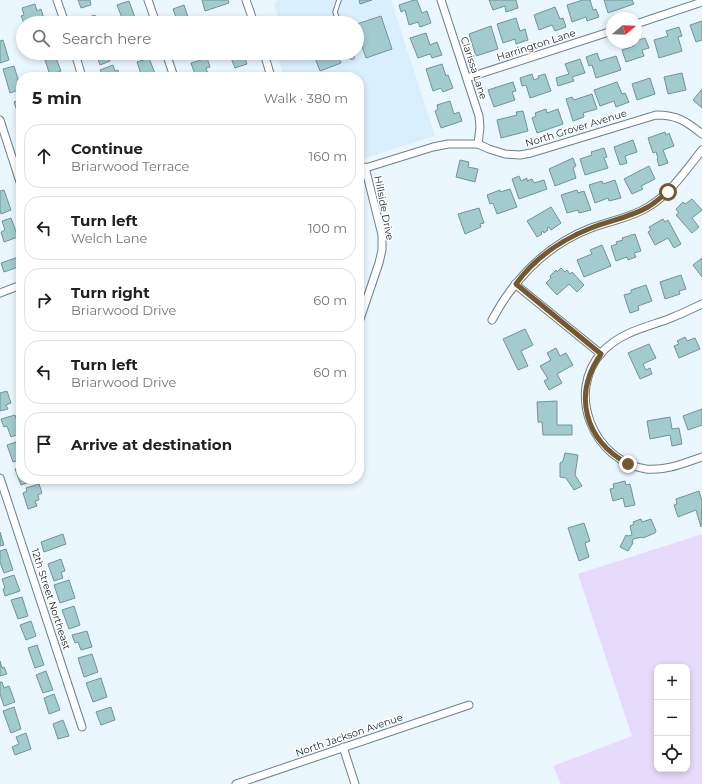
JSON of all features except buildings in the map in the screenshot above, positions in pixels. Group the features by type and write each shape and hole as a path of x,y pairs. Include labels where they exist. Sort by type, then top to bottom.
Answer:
{"street":[{"path":"57,0 63,16"},
{"path":"148,0 154,16"},
{"path":"246,0 252,16"},
{"name":"Clarissa Lane","path":"441,0 479,116 480,127 478,144"},
{"path":"642,22 702,2"},
{"name":"Harrington Lane","path":"467,78 606,33"},
{"path":"76,60 80,72"},
{"path":"168,60 172,72"},
{"path":"266,60 270,72"},
{"name":"North Grover Avenue","path":"364,168 433,147 448,144 478,144 505,154 520,155 531,153 656,115 668,115 679,118 690,124 702,134"},
{"path":"0,120 16,170"},
{"path":"492,320 507,294 534,264 557,246 589,229 647,208 668,192 702,150"},
{"name":"Hillside Drive","path":"364,176 382,235 382,250 379,263 364,307"},
{"path":"516,284 601,354"},
{"path":"0,293 16,287"},
{"path":"702,304 679,315 630,332 614,341 601,354 594,365 589,376 586,389 586,407 590,422 596,435 610,452 628,464 654,469 671,467 702,457"},
{"name":"12th Street Northeast","path":"0,478 82,727"},
{"name":"North Jackson Avenue","path":"236,784 469,705"},
{"path":"343,748 355,784"}],"lane":[{"path":"336,16 335,12 339,0"}],"shaded area":[{"path":"278,0 391,0 435,136 364,158 364,72 282,72 278,60 364,60 364,16 278,16 274,5"},
{"path":"702,534 702,784 561,784 553,766 632,736 578,574"}],"route":[{"path":"628,464 610,452 601,442 592,428 586,407 586,389 589,376 601,354 516,284 534,264 546,253 557,246 589,229 647,208 668,192"}]}
